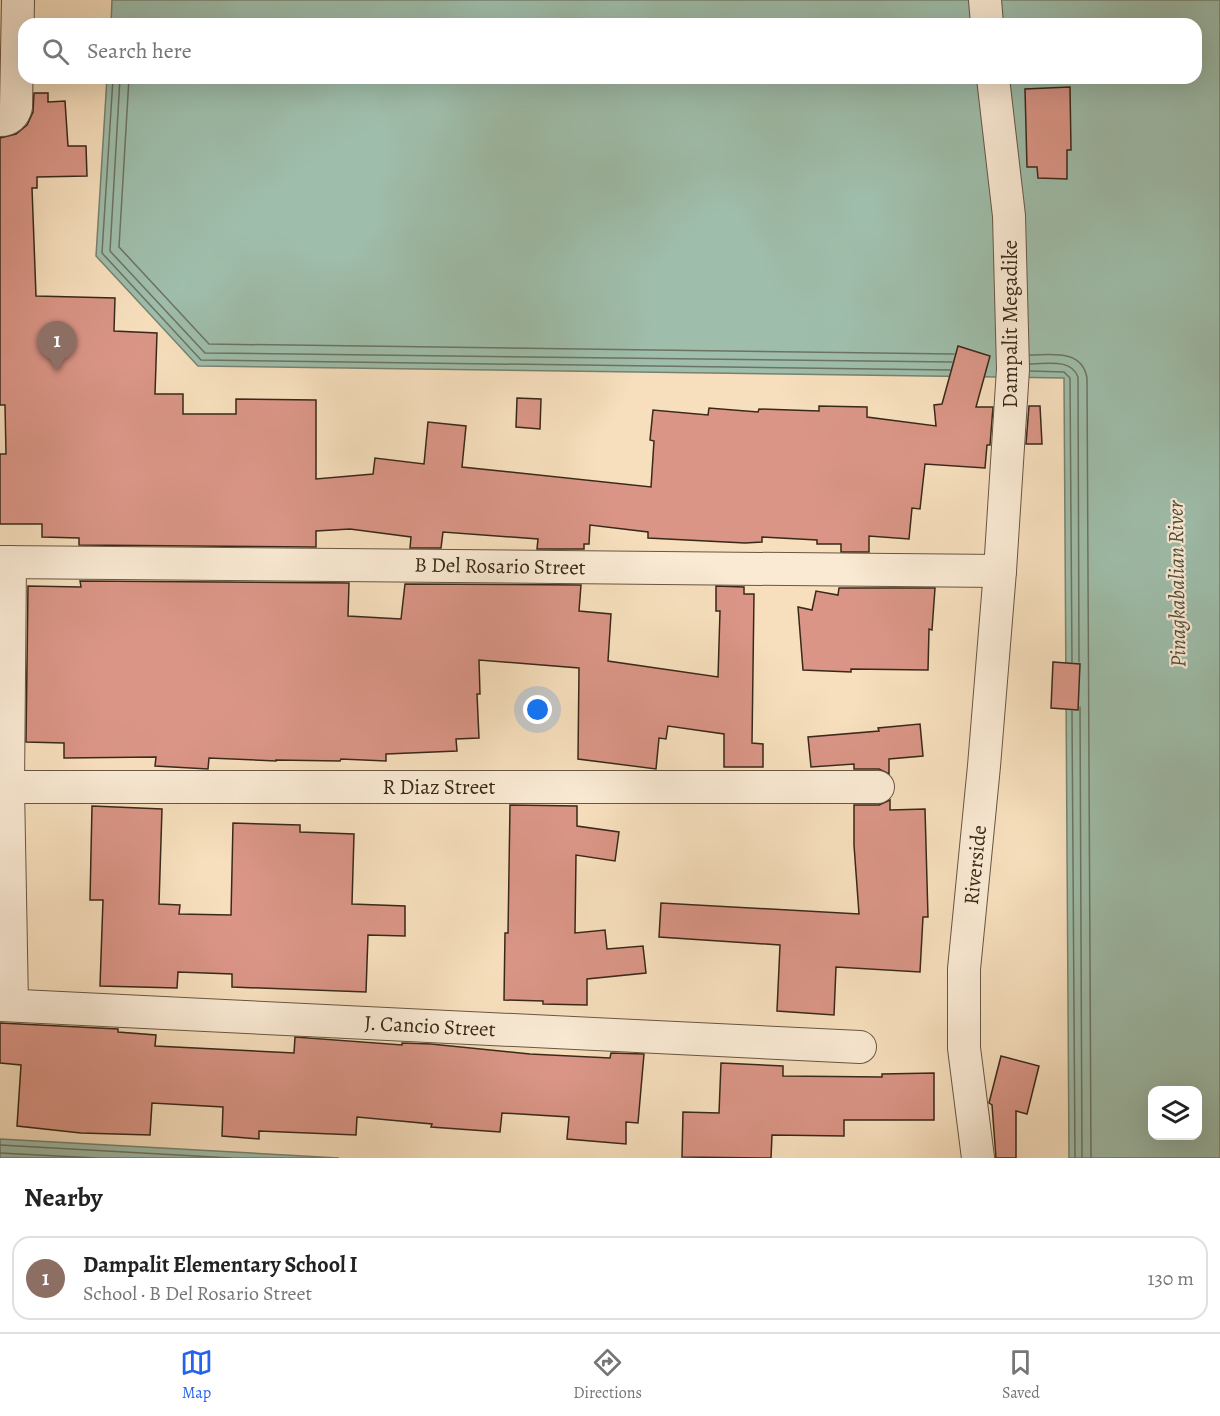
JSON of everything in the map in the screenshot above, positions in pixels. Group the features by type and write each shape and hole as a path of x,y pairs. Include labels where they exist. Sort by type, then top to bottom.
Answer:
{"street":[{"path":"0,120 6,120 14,113 16,106 18,0"},
{"path":"985,0 986,18"},
{"name":"Dampalit Megadike","path":"994,84 1009,216 1013,369 1000,571"},
{"path":"5,562 6,1005"},
{"name":"B Del Rosario Street","path":"5,562 1000,571"},
{"name":"Riverside","path":"978,1158 964,1048 964,969 1000,571"},
{"name":"R Diaz Street","path":"4,787 878,787"},
{"name":"J. Cancio Street","path":"6,1005 860,1047"}],"water":[{"name":"Pinagkabalian River","path":"112,0 1220,0 1220,1158 1069,1158 1064,378 198,366 96,256 107,84 1202,84 1202,18 111,18"},
{"path":"0,1139 339,1158 0,1158"}],"building":[{"path":"1070,87 1071,150 1067,150 1067,179 1038,178 1037,167 1027,167 1025,89"},
{"path":"34,93 48,93 48,102 65,101 68,146 86,146 87,176 37,177 37,188 32,188 36,296 115,298 114,331 157,333 155,394 183,394 183,414 236,414 236,399 316,400 316,479 373,474 375,458 424,464 428,422 466,426 462,467 651,487 654,441 650,440 653,410 708,415 709,408 758,412 759,409 819,411 819,406 867,407 867,417 936,426 934,405 942,404 958,346 990,356 976,407 993,407 990,445 987,445 985,468 925,464 920,509 912,508 909,539 869,536 869,552 841,552 841,544 817,544 817,540 762,537 762,542 745,543 648,538 648,532 590,525 589,544 584,544 584,549 537,549 538,539 443,532 441,548 410,548 411,537 350,529 316,531 316,547 79,545 79,538 42,537 42,524 0,524 0,454 6,454 5,405 0,405 0,138 16,134 27,125 33,112"},
{"path":"517,398 541,399 540,429 516,427"},
{"path":"1029,406 1040,406 1042,444 1026,444"},
{"path":"80,581 349,583 348,616 401,619 405,584 581,585 579,611 611,614 608,661 718,677 720,611 716,611 716,586 744,587 744,594 754,594 752,743 763,744 763,767 724,767 724,734 668,726 666,739 659,738 656,769 578,759 579,668 479,660 480,694 477,694 479,738 456,739 457,751 386,754 386,761 341,759 340,761 276,761 209,758 208,769 155,766 156,757 64,758 64,743 26,742 28,586 81,587"},
{"path":"839,588 935,588 932,630 929,629 928,670 851,669 851,672 803,670 798,607 812,610 816,591 838,595"},
{"path":"1053,662 1080,664 1078,710 1051,708"},
{"path":"920,724 923,756 889,759 889,774 879,769 854,769 854,764 811,767 808,737 879,731 878,728"},
{"path":"890,800 890,810 925,809 928,917 923,917 920,972 836,967 834,1015 777,1011 780,945 659,937 661,903 859,914 854,845 854,805 879,805"},
{"path":"510,805 577,806 577,826 619,832 615,861 576,855 575,933 605,930 607,949 643,946 646,973 587,979 587,1005 504,1000 505,933 508,933"},
{"path":"92,806 162,809 159,904 180,905 179,914 231,915 233,823 300,825 300,832 354,834 352,904 405,906 405,936 368,935 366,992 232,987 232,974 178,972 177,988 100,986 103,900 90,900"},
{"path":"0,1023 118,1029 118,1032 156,1035 155,1046 294,1053 295,1037 402,1045 402,1043 431,1044 530,1054 610,1058 611,1053 644,1054 638,1123 626,1122 626,1144 567,1139 569,1117 502,1113 500,1132 431,1127 432,1124 357,1117 356,1135 259,1131 259,1139 222,1136 223,1107 152,1103 150,1135 81,1133 17,1126 21,1065 0,1063"},
{"path":"1001,1056 1039,1066 1027,1114 1016,1111 1016,1158 996,1158 992,1105 989,1103"},
{"path":"721,1063 783,1066 783,1076 882,1077 882,1074 934,1073 934,1120 844,1120 844,1136 772,1135 771,1158 682,1157 683,1112 719,1113"}],"place":[{"name":"Dampalit Elementary School I","path":"57,371"}]}
